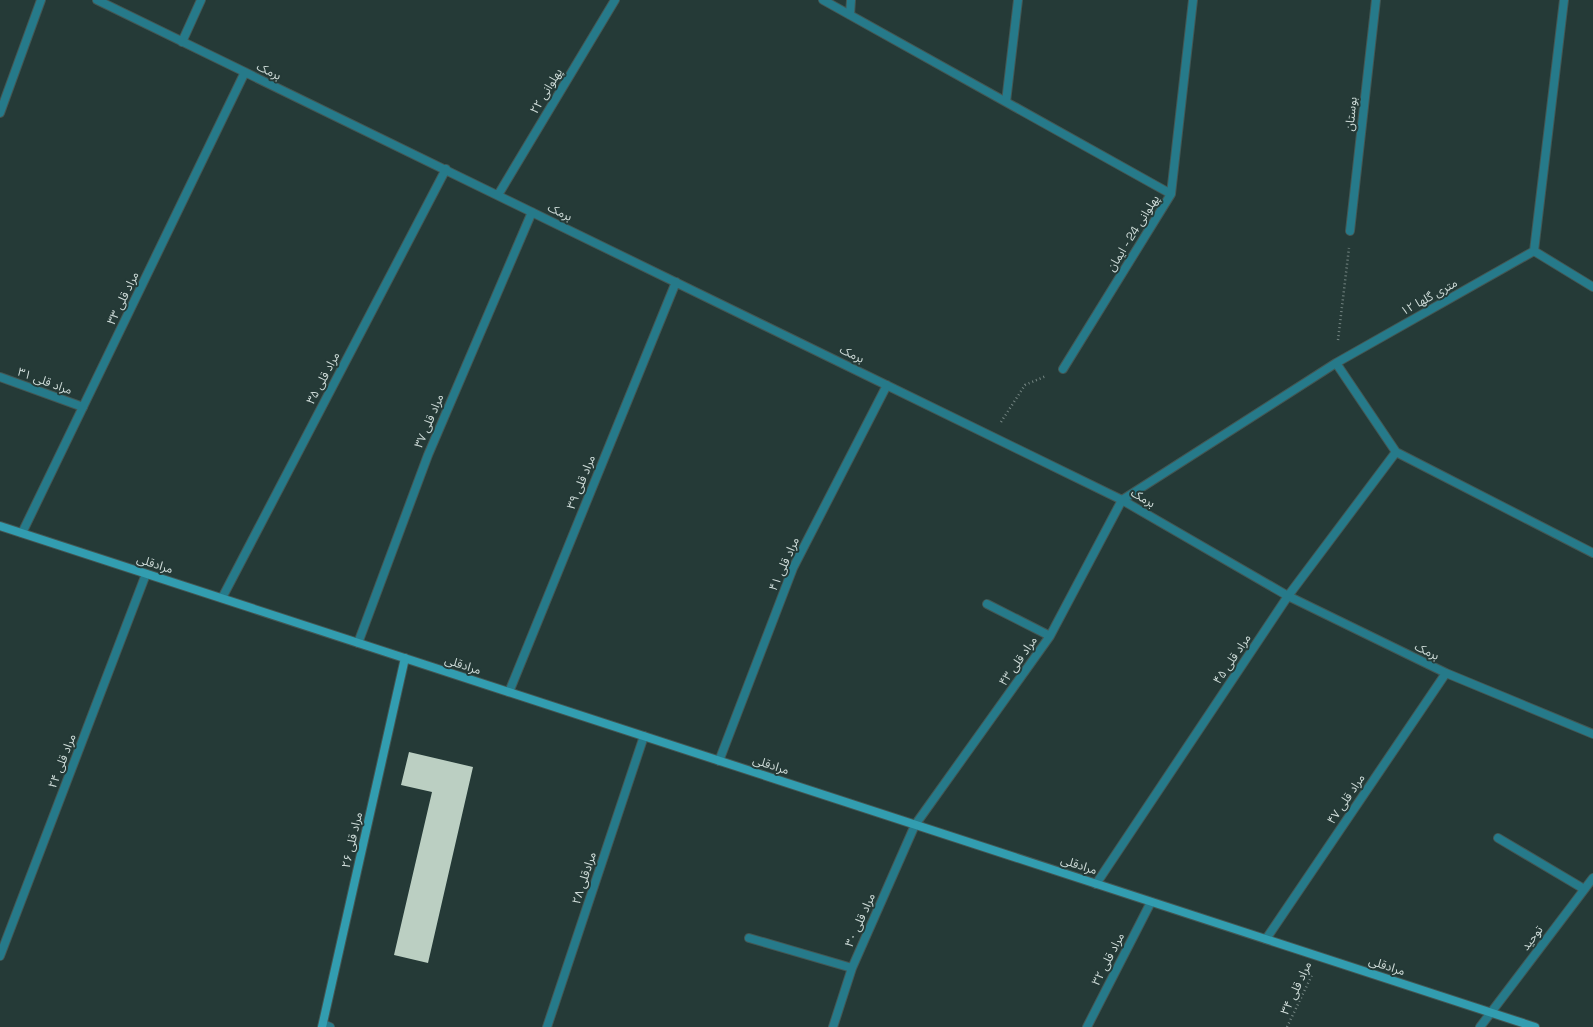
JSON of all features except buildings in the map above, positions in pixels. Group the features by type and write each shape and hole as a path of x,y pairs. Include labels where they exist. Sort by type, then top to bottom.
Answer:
{"street":[{"path":"0,113 41,0"},
{"name":"برمک","path":"97,0 887,384 1122,500 1288,596 1446,673 1593,734"},
{"path":"182,42 201,0"},
{"name":"پهلوانی ۲۲","path":"498,195 615,0"},
{"path":"823,0 1171,194"},
{"path":"850,15 851,0"},
{"path":"1006,102 1018,0"},
{"name":"پهلوانی 24 - ایمان","path":"1064,369 1171,194 1193,0"},
{"name":"بوستان","path":"1350,231 1376,0"},
{"path":"1564,0 1534,251 1593,287"},
{"name":"مراد قلی ۳۳","path":"22,533 245,72"},
{"name":"مراد قلی ۳۵","path":"222,598 446,169"},
{"name":"مراد قلی ۳۷","path":"358,643 428,455 532,212"},
{"name":"۱۲ متری گلها","path":"1122,500 1336,363 1534,251"},
{"name":"مراد قلی ۳۹","path":"509,692 676,282"},
{"path":"1336,363 1396,452 1593,553"},
{"name":"مراد قلی ۳۱","path":"0,377 83,407"},
{"name":"مراد قلی ۴۱","path":"719,761 793,568 887,384"},
{"name":"مراد قلی ۴۵","path":"1096,884 1288,596 1396,452"},
{"name":"مراد قلی ۴۳","path":"915,825 1050,636 1122,500"},
{"name":"مرادقلی","path":"0,526 1535,1027"},
{"name":"مراد قلی ۲۴","path":"0,956 146,574"},
{"path":"987,604 1050,636"},
{"name":"مراد قلی ۲۶","path":"325,1026 405,658"},
{"name":"مراد قلی ۴۷","path":"1266,939 1446,673"},
{"name":"مرادقلی ۲۸","path":"547,1027 644,736"},
{"name":"مراد قلی ۳۰","path":"833,1027 852,968 915,825"},
{"path":"1498,838 1584,890"},
{"name":"توحید","path":"1480,1027 1593,878"},
{"name":"مراد قلی ۳۲","path":"1087,1027 1151,902"},
{"path":"749,938 852,968"}],"path":[{"path":"1336,363 1350,231"},
{"path":"992,436 1025,385 1064,369"},
{"name":"مراد قلی ۳۴","path":"1287,1027 1320,957"}]}
